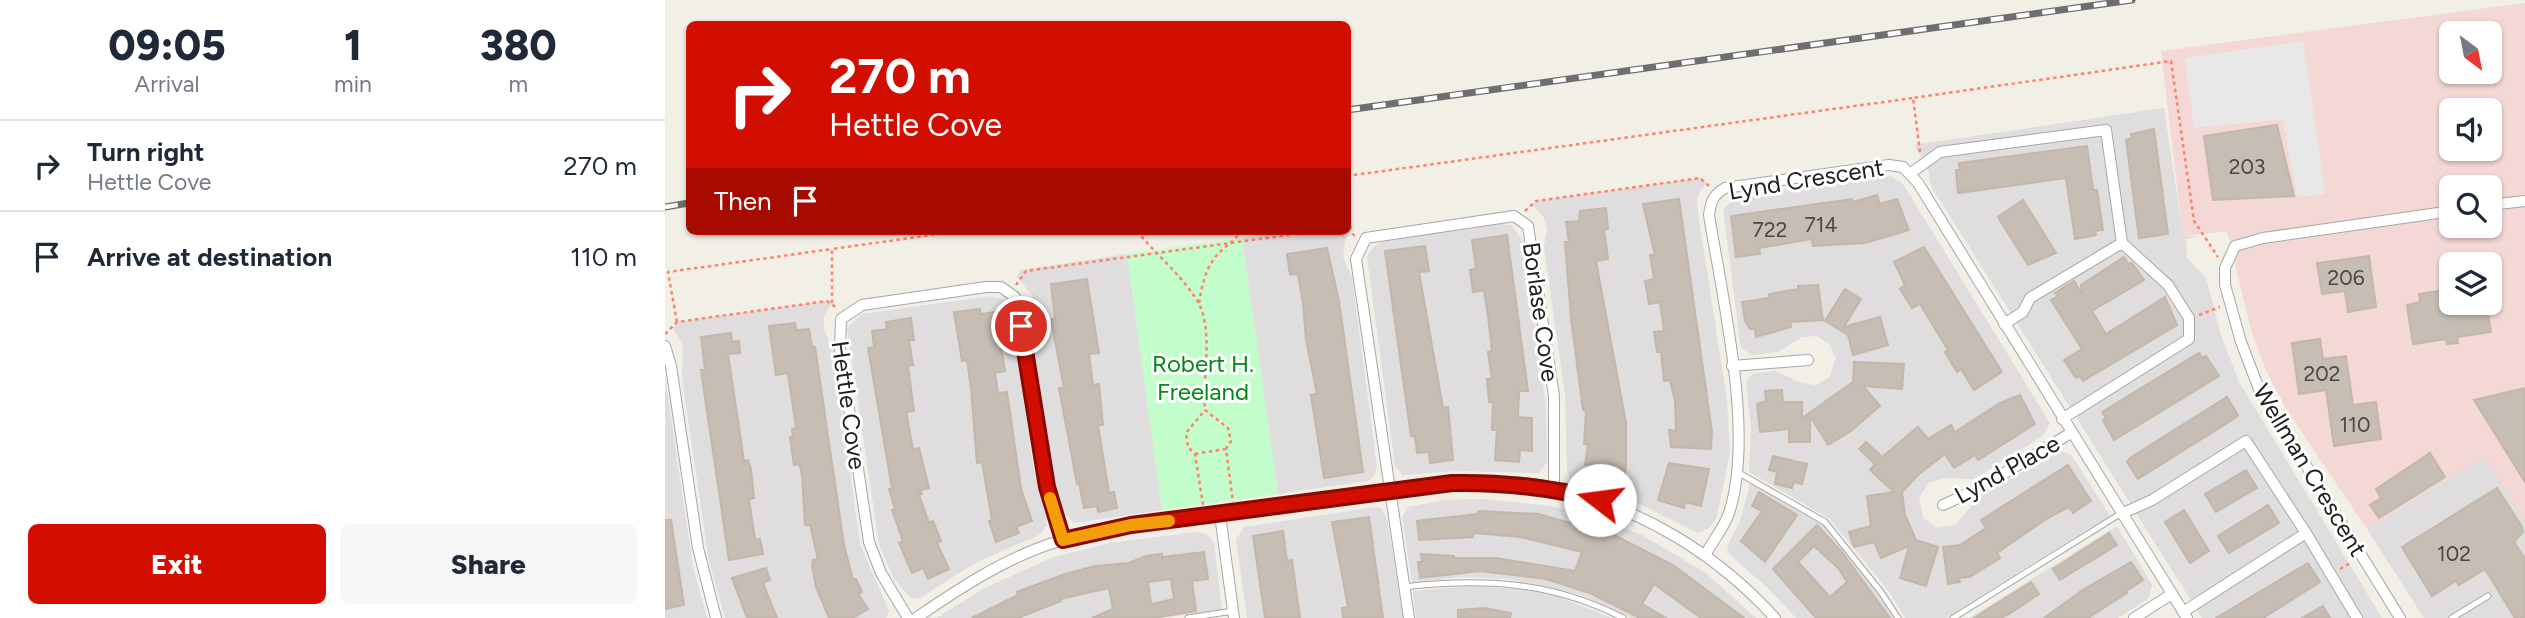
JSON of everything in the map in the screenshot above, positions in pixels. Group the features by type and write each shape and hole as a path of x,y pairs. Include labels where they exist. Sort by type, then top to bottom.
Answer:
{"street":[{"path":"1910,173 1940,152 2106,130 2122,243 2168,285 2189,318 2189,339 2062,419"},
{"name":"Lynd Crescent","path":"1706,554 1729,513 1739,473 1738,424 1732,366 1709,215 1710,202 1725,188 1889,165 1903,167 1910,173 2185,615"},
{"path":"2502,204 2525,201"},
{"path":"2225,268 2235,246 2263,238 2439,213"},
{"name":"Borlase Cove","path":"1390,491 1357,251 1366,238 1379,234 1514,216 1522,220 1531,234 1554,396 1553,488"},
{"path":"2004,324 2023,312 2030,298 2122,243"},
{"name":"Wellman Crescent","path":"2225,268 2229,304 2259,389 2400,618"},
{"name":"Hettle Cove","path":"908,618 881,573 869,542 839,349 841,319 849,311 862,305 986,286 1001,287 1015,297 1047,487 1063,540"},
{"path":"665,346 671,366 698,548 716,618"},
{"path":"1732,366 1808,360"},
{"name":"Lynd Place","path":"1943,505 1978,489 2071,433"},
{"path":"2121,514 2151,500 2246,441 2357,618"},
{"path":"916,618 988,572 1063,540 1131,525 1390,491 1452,483 1505,482 1553,488 1600,500 1631,513 1706,554 1776,618"},
{"path":"1390,491 1409,618"},
{"path":"1220,515 1234,614"},
{"path":"2185,615 2306,534"},
{"path":"2134,618 2172,594"}],"lane":[{"path":"1739,473 1825,522 1881,592 1898,618"},
{"path":"1953,618 2121,514"},
{"path":"1403,587 1477,581 1520,584 1563,593 1623,618"},
{"path":"2452,618 2460,616 2488,596"},
{"path":"1188,618 1234,614"}],"path":[{"path":"1351,175 2171,61 2194,221 2225,268"},
{"path":"1913,98 1921,157"},
{"path":"1533,205 1536,201 1700,178 1706,183"},
{"path":"677,322 667,272 932,235"},
{"path":"1140,235 1199,303 1205,324 1207,357 1202,384 1205,410 1228,428 1231,441 1226,449 1234,513"},
{"path":"1199,303 1205,275 1217,255 1233,243 1238,235"},
{"path":"1021,277 1026,271 1290,235"},
{"path":"665,334 677,322 827,301 833,304 832,249"},
{"path":"2189,318 2215,309"},
{"path":"1205,410 1186,433 1188,447 1195,454 1205,517"},
{"path":"1195,454 1226,449"}],"shaded area":[{"path":"2525,3 2525,520 2485,456 2367,529 2285,407 2266,371 2251,330 2227,231 2183,236 2161,51"},
{"path":"2303,41 2325,194 2297,197 2283,119 2194,128 2185,58"},
{"path":"2164,108 2183,236 2198,236 2186,239 2187,258 2206,278 2221,335 2239,382 2382,618 2202,618 1931,186 1928,169 1914,145"},
{"path":"1891,176 1903,184 2050,423 2043,436 1974,479 1944,478 1928,483 1919,498 1923,518 1937,528 1955,525 1981,495 2060,450 2072,456 2110,516 1945,618 1905,618 1890,593 1830,519 1749,472 1751,428 1746,385 1748,378 1755,373 1776,371 1801,383 1816,385 1830,377 1836,357 1829,344 1817,336 1802,337 1778,352 1752,355 1741,348 1723,209 1737,197"},
{"path":"1700,178 1706,183 1698,195 1697,206 1727,401 1730,453 1716,519 1709,528 1698,533 1642,505 1580,485 1570,478 1567,472 1565,395 1544,246 1547,231 1544,218 1533,205 1536,201"},
{"path":"1500,224 1511,225 1524,242 1546,407 1547,462 1539,473 1457,471 1403,475 1395,466 1367,257 1373,247 1385,241"},
{"path":"1264,235 1348,235 1345,240 1343,257 1352,278 1377,467 1368,481 1278,494 1242,238"},
{"path":"1127,254 1162,510 1074,523 1059,502 1051,464 1030,324 1032,295 1017,277 1021,270"},
{"path":"991,296 1004,300 1012,314 1032,459 1047,524 1041,534 975,563 920,598 911,598 894,579 879,544 847,328 862,314"},
{"path":"827,301 832,303 824,316 824,329 833,350 860,544 889,611 886,618 725,618 709,561 682,378 683,346 673,328 677,322"},
{"path":"665,376 693,567 707,618 665,618"},
{"path":"2485,455 2525,520 2525,618 2424,618 2367,529"},
{"path":"1750,484 1824,525 1880,594 1894,618 1796,618 1769,589 1729,554 1727,546 1740,521"},
{"path":"1485,499 1550,506 1601,519 1642,535 1706,573 1756,618 1631,618 1581,595 1509,579 1460,577 1412,583 1402,517 1408,507 1445,500"},
{"path":"1375,507 1382,509 1388,522 1403,618 1247,618 1236,540 1244,527"},
{"path":"2117,526 2152,585 2149,598 2118,618 1969,618"},
{"path":"1196,532 1207,534 1214,543 1222,610 1161,618 937,618 983,589 1053,557 1110,543"},
{"path":"1470,586 1521,589 1557,596 1612,618 1416,618 1413,591"}],"green space":[{"name":"Robert H. Freeland","path":"1242,238 1278,494 1162,510 1127,254"}],"building":[{"path":"2277,125 2294,196 2213,200 2204,136"},
{"path":"2154,129 2168,234 2139,238 2126,140 2132,138 2131,134"},
{"path":"2087,146 2093,190 2097,190 2103,230 2095,231 2096,235 2075,239 2066,178 1958,193 1956,170 1960,170 1959,163"},
{"path":"1877,195 1880,204 1897,199 1909,230 1865,243 1813,246 1812,239 1759,248 1760,254 1736,257 1731,216 1852,199 1853,202"},
{"path":"1679,199 1712,432 1711,449 1671,447 1669,430 1676,431 1675,401 1670,380 1664,381 1661,352 1657,352 1654,332 1664,331 1660,302 1649,304 1645,281 1654,279 1650,255 1655,255 1643,204"},
{"path":"2023,200 2056,253 2028,265 1998,217"},
{"path":"1606,208 1608,229 1604,230 1608,259 1596,261 1626,423 1626,465 1624,479 1619,480 1598,475 1599,468 1585,465 1588,444 1584,444 1586,410 1583,410 1571,318 1565,242 1569,242 1566,222 1579,221 1580,211"},
{"path":"1507,235 1528,391 1519,391 1518,417 1532,418 1532,451 1520,450 1519,462 1495,460 1497,430 1492,430 1493,402 1489,402 1487,379 1492,379 1488,352 1492,351 1488,316 1484,290 1473,292 1470,270 1476,269 1472,240"},
{"path":"1425,246 1429,271 1419,272 1443,408 1448,407 1453,460 1430,463 1429,452 1417,453 1415,436 1411,436 1385,251"},
{"path":"1924,247 2002,372 1974,390 1961,369 1957,372 1945,352 1948,350 1920,304 1912,308 1900,289 1905,285 1894,262"},
{"path":"1327,248 1339,301 1363,472 1324,478 1311,395 1317,394 1306,340 1303,303 1298,274 1290,275 1287,254"},
{"path":"2369,256 2376,307 2348,312 2345,291 2322,294 2317,263"},
{"path":"2124,257 2144,280 2092,311 2106,334 2165,297 2177,325 2083,381 2080,376 2076,378 2064,360 2082,349 2051,300 2058,296 2055,293 2074,281 2082,294 2081,285"},
{"path":"1087,279 1099,353 1089,354 1093,385 1099,384 1103,425 1098,425 1109,493 1114,492 1117,508 1098,512 1097,506 1084,508 1079,483 1077,484 1059,388 1064,388 1051,319 1055,319 1051,284"},
{"path":"1818,285 1823,320 1790,322 1791,327 1756,337 1755,329 1750,329 1745,321 1742,302 1769,298 1769,294 1798,289 1798,286"},
{"path":"1845,289 1861,299 1844,327 1880,317 1888,345 1853,355 1848,335 1825,321"},
{"path":"2439,291 2439,315 2488,315 2491,332 2457,337 2458,343 2447,344 2446,339 2413,344 2407,305 2420,302 2419,294"},
{"path":"980,309 980,314 995,312 1005,371 995,373 998,393 1007,392 1021,489 1032,521 1016,527 1019,533 996,542 989,521 992,520 982,462 977,463 967,360 962,361 954,312"},
{"path":"911,318 914,340 909,340 913,365 908,366 914,411 907,412 907,417 913,450 919,448 929,488 920,490 922,494 919,495 929,523 933,521 941,541 937,543 949,569 928,579 923,568 912,573 899,543 903,541 892,510 895,509 889,489 892,488 868,348 874,347 872,331 887,329 886,322"},
{"path":"795,323 796,330 809,329 812,347 815,347 844,545 853,580 856,579 862,592 858,594 868,609 853,618 829,618 816,587 812,566 813,560 818,559 810,525 805,525 802,474 799,464 794,465 790,437 793,436 792,429 796,428 788,373 776,375 769,326"},
{"path":"731,333 732,342 739,341 740,353 728,354 744,461 748,460 751,469 754,498 749,499 755,540 760,539 763,554 729,560 701,370 705,370 701,337"},
{"path":"2320,339 2323,359 2346,356 2353,405 2376,402 2381,439 2334,446 2326,390 2299,394 2292,343"},
{"path":"2199,353 2202,358 2206,356 2219,376 2114,440 2103,420 2106,418 2102,412"},
{"path":"1854,362 1904,364 1902,389 1863,386 1880,406 1851,431 1828,445 1810,416 1810,442 1789,442 1789,429 1760,432 1757,404 1766,401 1765,391 1782,390 1783,402 1802,402 1802,418 1853,382"},
{"path":"2525,388 2525,482 2474,400"},
{"path":"2020,395 2035,424 1978,460 1975,455 1954,468 1945,454 1918,475 1902,492 1905,515 1916,540 1938,547 1926,586 1900,578 1909,546 1881,558 1874,542 1854,547 1849,532 1871,526 1867,496 1894,492 1870,470 1875,464 1859,449 1866,442 1882,457 1918,427 1928,439 1951,425 1955,432 2000,403"},
{"path":"2227,397 2238,415 2235,418 2138,479 2127,462 2130,458"},
{"path":"2430,453 2445,477 2379,518 2370,505 2381,498 2376,489"},
{"path":"1773,456 1807,464 1802,484 1794,482 1792,488 1775,484 1777,472 1769,470"},
{"path":"1669,463 1709,469 1701,506 1685,502 1684,508 1658,500"},
{"path":"2068,465 2091,501 2073,513 2069,507 2046,519 1997,553 2000,558 1970,577 1959,578 1960,582 1948,584 1943,547 1960,545 1986,528 1981,520"},
{"path":"2246,470 2257,488 2216,512 2205,494"},
{"path":"2497,488 2522,527 2523,532 2514,542 2525,559 2525,618 2515,618 2485,569 2459,585 2456,581 2432,596 2402,547"},
{"path":"1759,492 1797,515 1765,562 1741,541 1762,511 1752,506"},
{"path":"2268,505 2279,523 2229,553 2218,536"},
{"path":"2184,510 2209,551 2190,563 2165,522"},
{"path":"1479,511 1538,514 1614,535 1673,565 1744,618 1701,618 1654,584 1642,604 1666,618 1640,618 1590,593 1546,579 1480,571 1420,578 1418,562 1422,562 1421,554 1454,558 1496,558 1575,571 1582,552 1521,537 1473,533 1473,537 1419,540 1417,521 1478,514"},
{"path":"1369,517 1383,618 1343,618 1342,608 1348,607 1332,522"},
{"path":"665,520 671,520 684,605 665,609"},
{"path":"1817,525 1841,551 1890,618 1816,618 1773,569","holes":["1814,546 1838,568 1847,582 1830,597 1798,562"]},
{"path":"1283,531 1287,561 1292,560 1300,618 1265,618 1253,536"},
{"path":"2109,533 2117,545 2060,580 2053,569"},
{"path":"1204,552 1208,579 1192,581 1196,611 1154,618 1092,618 1113,609 1109,588 1060,599 1061,601 1018,618 972,618 1018,595 1017,592 1062,575 1095,566 1129,563 1146,556 1162,554 1162,557","holes":["1171,579 1174,599 1151,604 1148,582"]},
{"path":"2131,562 2143,580 2126,591 2127,593 2088,618 2044,618 2084,589"},
{"path":"2308,563 2320,582 2263,618 2216,618"},
{"path":"766,568 770,580 764,582 764,586 777,618 747,618 732,578"},
{"path":"2031,582 2039,594 2009,614 2000,618 1974,618"},
{"path":"2323,606 2330,618 2302,618"},
{"path":"1485,608 1511,613 1510,618 1458,618 1458,610"}],"railway":[{"path":"1351,109 2132,0"},
{"path":"665,207 686,204"}],"slow traffic":[{"path":"1050,498 1063,540 1131,525 1169,521"}],"route":[{"path":"1021,326 1047,487 1063,540 1131,525 1452,483 1505,482 1553,488 1600,500"}]}
